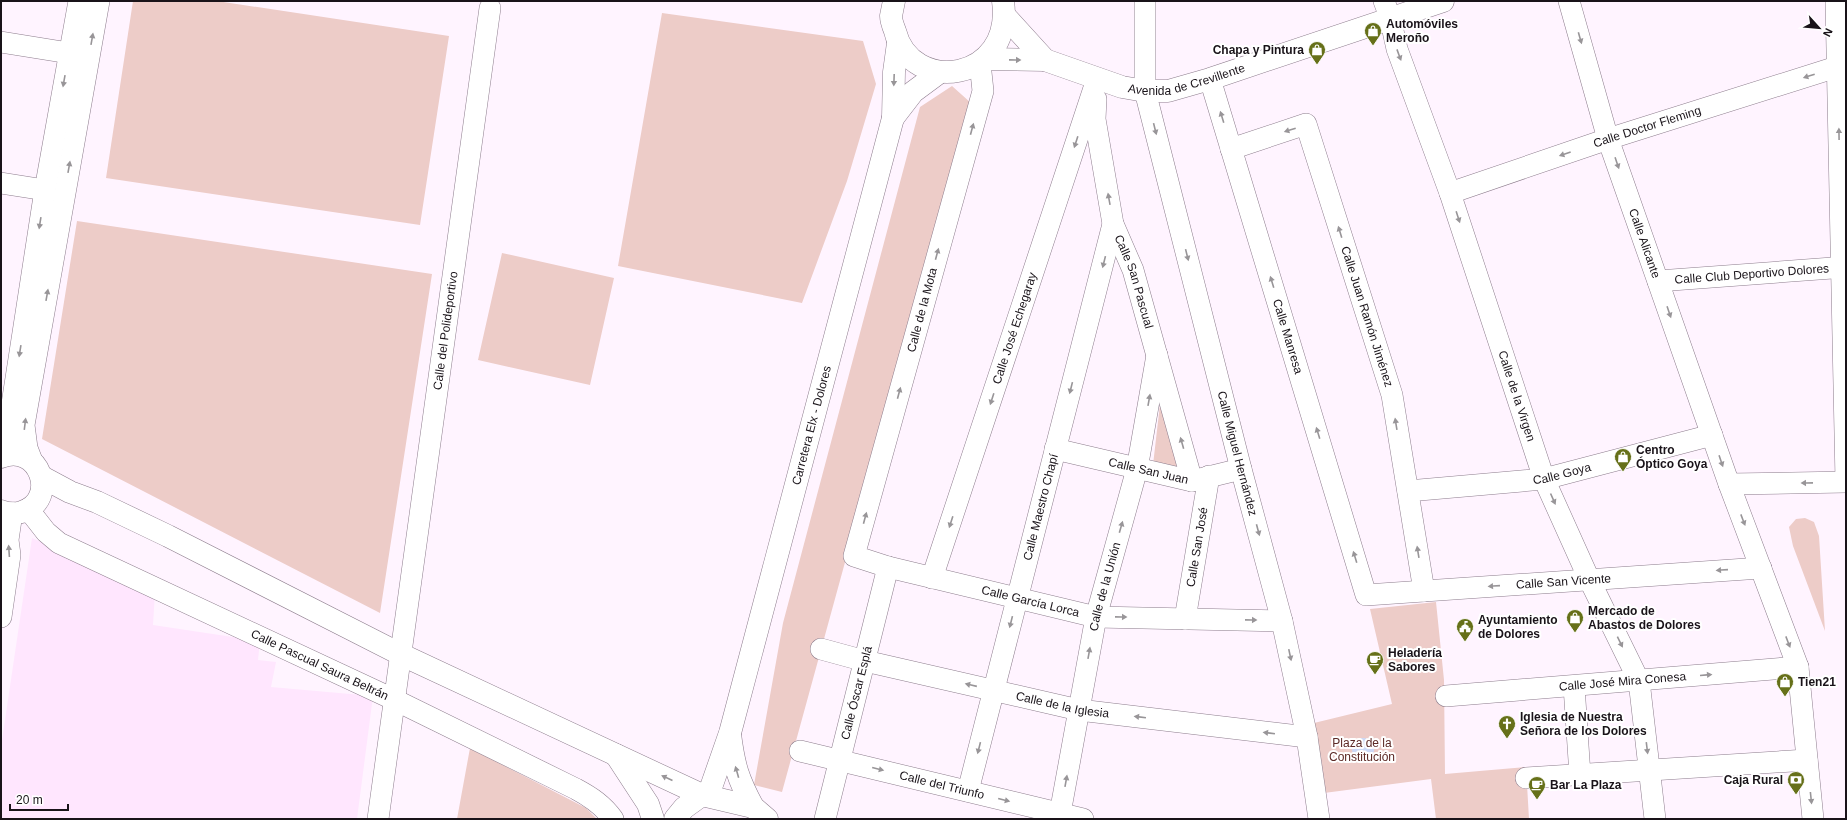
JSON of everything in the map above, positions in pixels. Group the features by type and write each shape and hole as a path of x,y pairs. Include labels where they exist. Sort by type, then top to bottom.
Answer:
{"main road":[{"path":"894,1 891,17 898,43 915,63 940,72 961,71 983,61 1000,40 1004,8"},
{"name":"Avenida de Crevillente","path":"983,61 1045,60 1122,87 1145,91 1168,91 1210,78 1387,9 1442,1"},
{"name":"Avenida de Crevillente","path":"1004,8 1045,60"},
{"name":"Carretera Elx - Dolores","path":"705,795 730,733 893,118 898,43"},
{"name":"Carretera Elx - Dolores","path":"893,118 913,92 940,72"},
{"path":"2,457 15,454 24,456 26,494 70,492 97,502 144,524 400,654 705,795 760,813"},
{"path":"730,733 734,763 739,781 760,813"},
{"path":"616,755 648,804 653,819"},
{"path":"675,819 684,808 705,795"}],"street":[{"path":"2,457 6,411 79,1"},
{"path":"1,617 9,561 8,540 26,494 27,448 24,425 99,1"},
{"name":"Calle Miguel Hernández","path":"1145,1 1145,91 1241,468 1282,621 1308,738 1319,819"},
{"name":"Calle Alicante","path":"1569,1 1608,139 1729,484 1798,667 1813,819"},
{"path":"1729,484 1846,481 1842,65 1836,1"},
{"name":"Calle del Polideportivo","path":"378,819 490,8"},
{"name":"Calle de la Virgen","path":"1387,9 1397,49 1450,193 1544,479 1589,579 1639,681 1650,770 1654,819"},
{"path":"1,42 69,53"},
{"name":"Calle de la Mota","path":"854,556 983,91 983,61"},
{"name":"Calle Doctor Fleming","path":"1450,193 1608,139 1842,65"},
{"name":"Calle Manresa","path":"1210,78 1366,595"},
{"name":"Calle San Pascual","path":"1098,79 1095,119 1113,224 1133,270 1157,355 1201,478"},
{"name":"Calle José Echegaray","path":"932,578 1098,79"},
{"name":"Calle Juan Ramón Jiménez","path":"1232,149 1306,124 1392,395 1424,591"},
{"path":"1,183 45,190"},
{"name":"Calle Maestro Chapí","path":"968,791 1113,224"},
{"name":"Calle Club Deportivo Dolores","path":"1658,282 1844,267"},
{"name":"Calle de la Unión","path":"1060,816 1096,617 1137,469 1157,355"},
{"name":"Calle Goya","path":"1408,491 1544,479 1712,435"},
{"name":"Calle San Juan","path":"1055,449 1137,469 1201,478 1241,468"},
{"name":"Calle San José","path":"1184,619 1201,478"},
{"name":"Calle Pascual Saura Beltrán","path":"26,494 52,538 395,700 576,789 594,799 607,810 613,819"},
{"name":"Calle García Lorca","path":"854,556 888,567 1096,617 1282,621"},
{"name":"Calle Óscar Esplá","path":"825,819 888,567"},
{"name":"Calle San Vicente","path":"1366,595 1761,568"},
{"name":"Calle de la Iglesia","path":"821,649 865,661 1079,710 1308,738"},
{"name":"Calle José Mira Conesa","path":"1446,696 1798,667"},
{"path":"1574,686 1580,775"},
{"name":"Calle del Triunfo","path":"800,751 968,791 1060,816 1083,819"},
{"path":"1526,778 1807,760"}],"shaded area":[{"path":"32,538 155,592 153,625 260,641 258,660 276,662 271,687 373,696 357,819 1,819 1,747"}],"green space":[{"path":"133,1 217,1 449,36 420,225 106,178"},
{"path":"662,13 863,41 876,84 847,181 802,303 618,266"},
{"path":"952,86 971,103 782,792 754,785 783,623 920,107"},
{"path":"77,221 432,274 380,613 42,439"},
{"path":"502,253 614,278 590,385 478,360"},
{"path":"1162,387 1182,472 1153,465"},
{"path":"1805,518 1814,522 1819,536 1825,631 1793,546 1789,527 1796,519"},
{"name":"Plaza de la Constitución","path":"1436,602 1444,680 1445,774 1526,767 1529,819 1436,819 1431,779 1324,793 1314,723 1392,704 1370,609"},
{"path":"470,748 586,808 597,819 457,819"}],"water":[{"path":"1363,738 1371,741 1374,749 1371,757 1363,760 1355,757 1352,749 1355,741"}],"place":[{"name":"Automóviles Meroño","path":"1373,46"},
{"name":"Chapa y Pintura","path":"1317,65"},
{"name":"Centro Óptico Goya","path":"1623,472"},
{"name":"Mercado de Abastos de Dolores","path":"1575,633"},
{"name":"Ayuntamiento de Dolores","path":"1465,642"},
{"name":"Heladería Sabores","path":"1375,675"},
{"name":"Tien21","path":"1785,697"},
{"name":"Iglesia de Nuestra Señora de los Dolores","path":"1507,739"},
{"name":"Caja Rural","path":"1796,795"},
{"name":"Bar La Plaza","path":"1537,800"}]}
